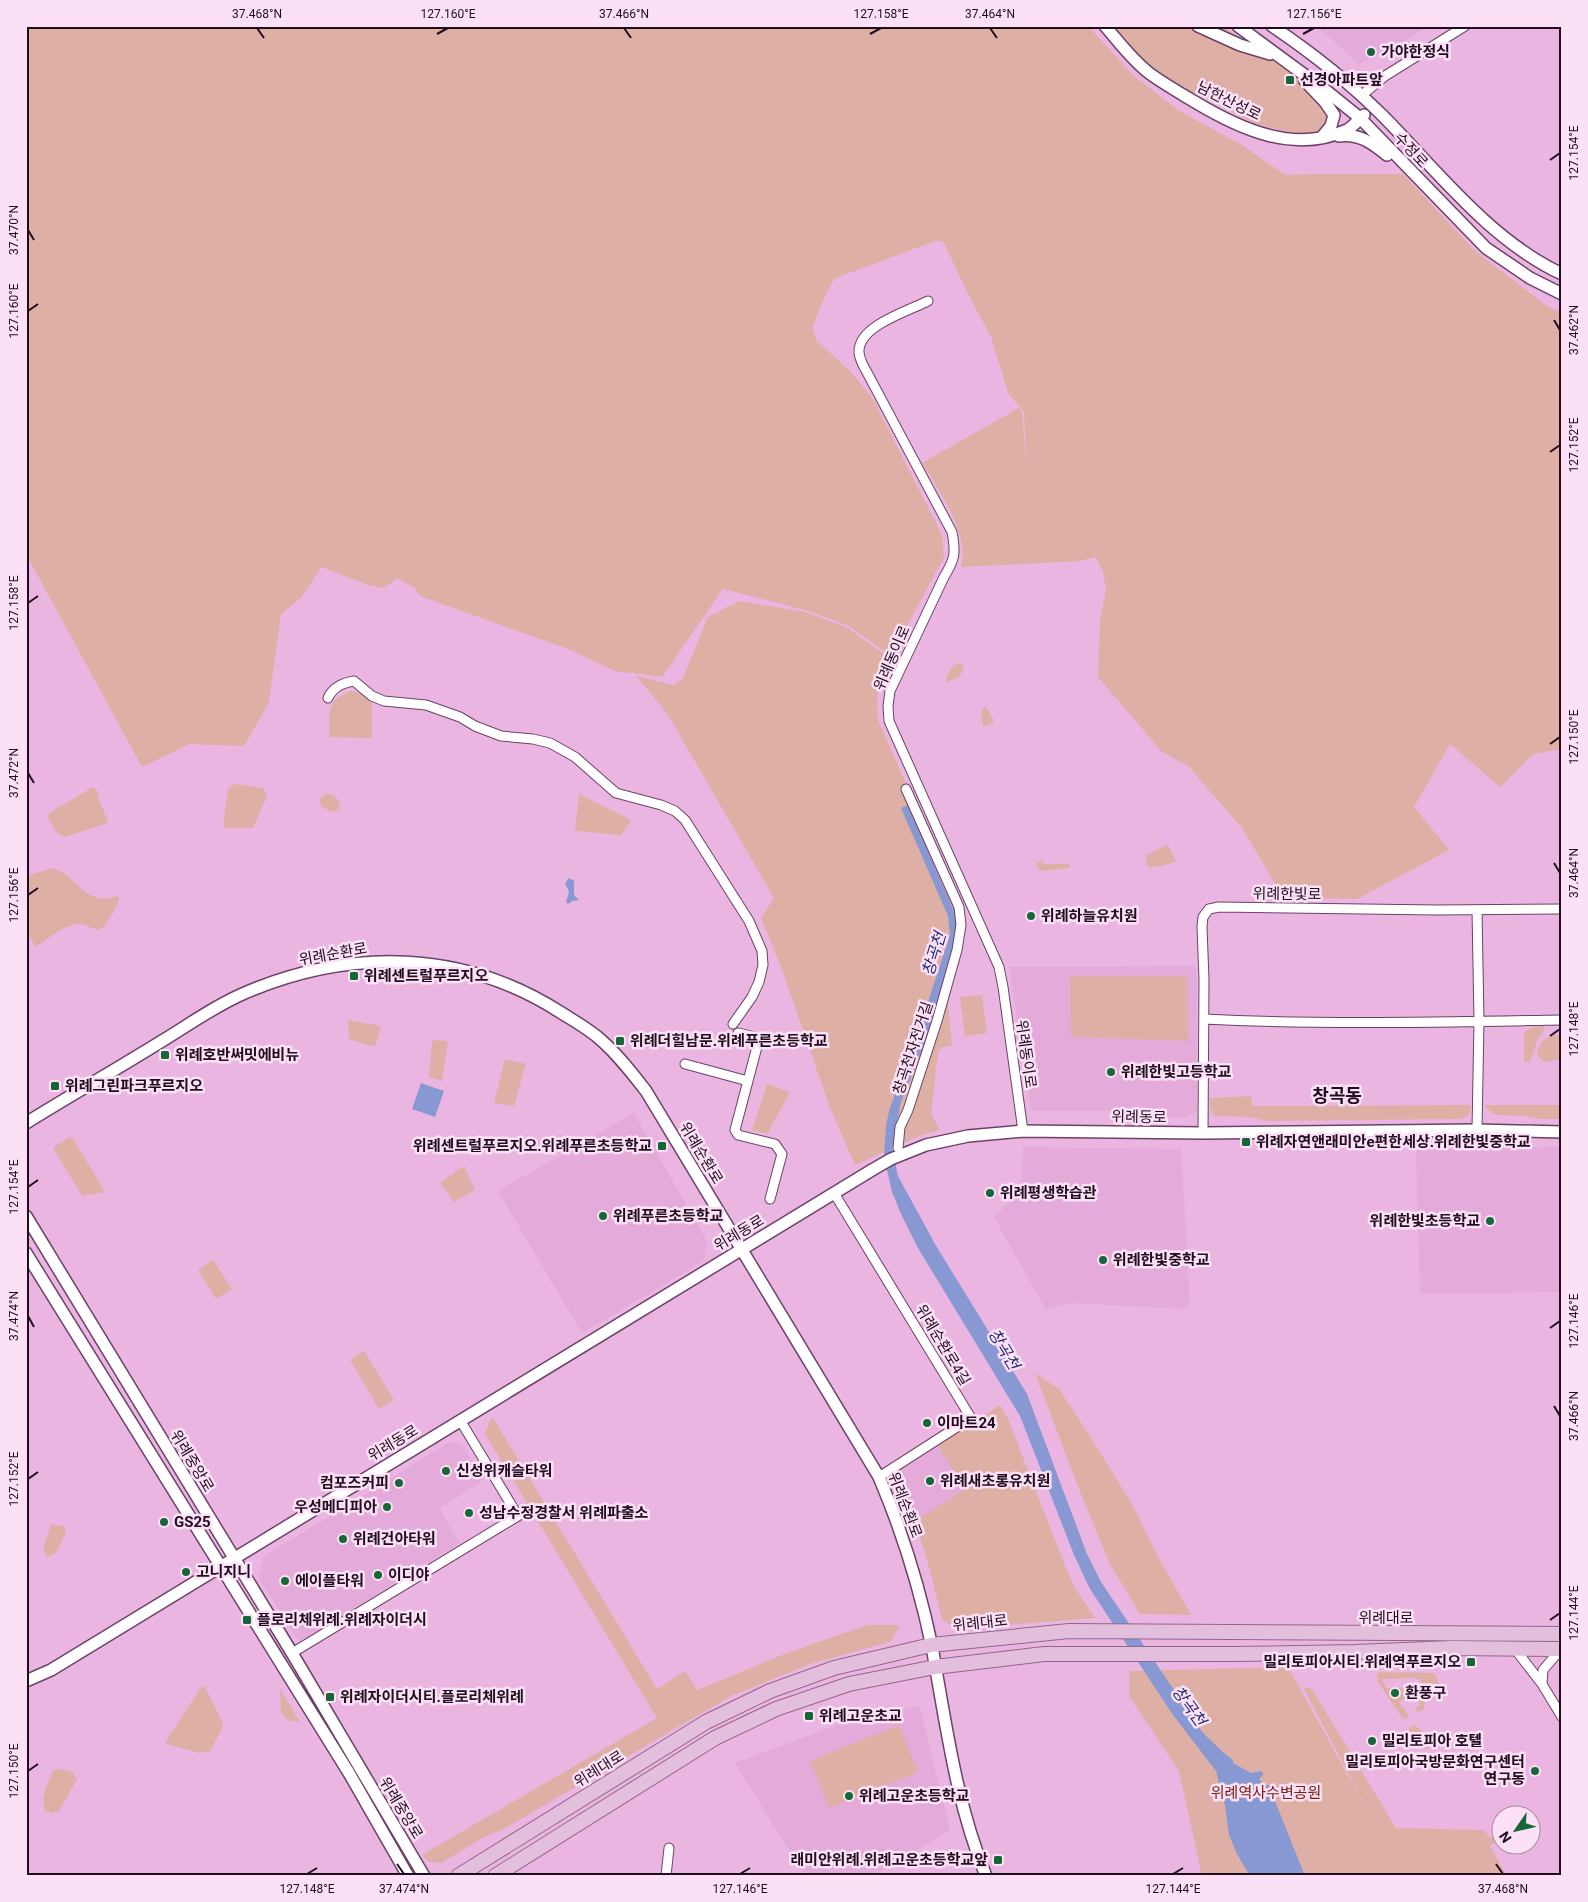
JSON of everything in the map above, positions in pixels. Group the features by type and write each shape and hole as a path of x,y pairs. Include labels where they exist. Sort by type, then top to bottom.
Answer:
{"main road":[{"name":"위례대로","path":"458,1876 706,1722 770,1691 834,1668 931,1645 1002,1637 1086,1631 1562,1634"},
{"path":"496,1876 715,1738 776,1709 849,1684 935,1667 1044,1654 1235,1654 1451,1648 1561,1649"}],"street":[{"name":"남한산성로","path":"1104,26 1150,74 1231,122 1269,136 1290,140 1322,137 1349,129 1372,107"},
{"path":"1198,26 1240,45 1280,57"},
{"name":"수정로","path":"1238,26 1360,118 1486,248 1530,278 1562,294"},
{"name":"수정로","path":"1272,26 1362,96 1487,223 1531,257 1562,274"},
{"path":"1281,26 1295,42"},
{"path":"1349,110 1385,76 1465,26"},
{"path":"1297,71 1334,115 1331,126 1322,137"},
{"path":"1322,137 1348,135 1359,137 1369,141 1392,160 1405,166"},
{"name":"위례동이로","path":"928,301 873,328 862,339 859,352 862,364 952,532 955,548 953,562 944,577 890,691 889,721 998,967 1003,987 1023,1131"},
{"path":"328,698 331,691 337,686 354,681 372,696 384,700 426,705 460,717 475,726 501,736 533,739 550,743 575,757 616,793 648,800 675,811 691,827 750,921 762,951 763,965 759,982 752,997 733,1024"},
{"name":"창곡천자전거길","path":"898,1148 900,1127 908,1110 937,1021 962,925 959,907 906,789"},
{"name":"위례한빛로","path":"1203,1133 1204,1019 1202,927 1203,917 1209,909 1220,906 1477,910 1562,909"},
{"path":"1477,910 1479,1021 1477,1130"},
{"name":"위례순환로","path":"26,1123 221,1004 267,984 322,968 368,961 430,963 482,975 547,1004 599,1038 624,1063 646,1091 879,1477 896,1516 906,1550 931,1645 962,1802 974,1846 986,1876"},
{"path":"1204,1019 1245,1021 1562,1020"},
{"path":"738,1033 755,1037 758,1043 735,1130 738,1134 775,1144 782,1154 770,1198"},
{"path":"685,1064 748,1081"},
{"name":"위례동로","path":"26,1681 51,1670 858,1178 908,1152 926,1145 968,1136 1023,1131 1203,1133 1477,1130 1562,1132"},
{"name":"위례순환로4길","path":"834,1193 971,1418 879,1477"},
{"name":"위례중앙로","path":"26,1216 292,1653 424,1876"},
{"name":"위례중앙로","path":"26,1253 349,1774 408,1876"},
{"path":"292,1653 518,1516 460,1420"},
{"path":"1515,1649 1542,1684 1562,1717"},
{"path":"1542,1684 1543,1670 1561,1649"},
{"path":"666,1876 669,1848"}],"shaded area":[{"path":"1315,26 1423,26 1421,30 1404,43 1358,64"},
{"name":"위례한빛고등학교","path":"1196,966 1197,1111 1187,1117 1170,1118 1152,1111 1031,1111 1009,967"},
{"name":"위례푸른초등학교","path":"634,1113 707,1241 704,1261 582,1333 498,1191"},
{"name":"위례한빛중학교","path":"1023,1147 1181,1149 1190,1303 1182,1309 1069,1303 1046,1310 994,1217 1021,1191"},
{"name":"위례한빛초등학교","path":"1562,1147 1562,1292 1420,1294 1416,1150"},
{"path":"451,1441 464,1447 484,1480 439,1508 460,1543 299,1642 259,1578 263,1557"},
{"name":"위례새초롱유치원","path":"938,1446 965,1489 915,1521 897,1472"},
{"name":"위례고운초등학교","path":"920,1706 950,1830 873,1876 805,1876 735,1763 839,1724"}],"green space":[{"path":"26,26 1088,26 1134,76 1181,112 1242,145 1285,175 1403,174 1474,250 1548,307 1562,312 1562,749 1533,754 1500,787 1450,744 1414,807 1449,850 1357,899 1283,897 1242,828 1188,766 1161,751 1098,677 1100,620 1106,590 1103,572 1096,557 1081,561 961,567 963,554 957,527 937,486 922,463 1019,408 1022,412 1027,474 1024,412 1008,393 991,337 944,243 935,241 836,278 826,294 812,328 816,340 853,374 874,401 942,535 944,557 891,656 847,625 805,610 723,589 662,677 615,671 568,649 420,596 415,588 397,578 384,588 368,585 321,567 302,597 281,614 269,702 244,746 189,744 142,767 26,554"},
{"path":"1112,26 1222,26 1291,71 1329,104 1333,121 1315,133 1288,132 1256,124 1179,86 1144,63 1127,41"},
{"path":"740,601 805,612 846,627 890,658 877,696 878,720 928,833 964,922 960,954 947,992 952,1045 941,1048 938,1052 931,1114 940,1130 922,1135 855,1165 829,1105 781,967 761,918 774,898 667,713 636,676 674,685 683,678 708,617"},
{"path":"958,663 961,663 964,669 959,677 947,682 946,679 949,672"},
{"path":"351,691 364,693 372,699 372,738 330,737 329,735 330,713 333,703"},
{"path":"984,706 994,722 984,727 982,710"},
{"path":"234,784 263,788 267,795 253,828 225,828 223,826 228,789"},
{"path":"93,787 97,790 108,823 65,837 58,834 48,819 49,813"},
{"path":"327,793 334,796 340,805 333,812 320,804 320,798"},
{"path":"579,794 631,820 621,835 575,831"},
{"path":"1166,845 1169,847 1176,862 1148,867 1145,856"},
{"path":"1042,860 1044,864 1069,864 1070,868 1040,871 1036,864"},
{"path":"53,868 66,875 89,894 103,899 119,896 118,901 102,928 97,930 80,924 68,926 36,947 26,931 26,876"},
{"path":"1070,976 1187,976 1188,1041 1071,1037"},
{"path":"982,995 987,1033 965,1036 960,997"},
{"path":"348,1020 381,1026 375,1047 349,1039"},
{"path":"1544,1026 1543,1033 1537,1041 1529,1062 1524,1062 1524,1033 1531,1027"},
{"path":"1553,1035 1562,1035 1562,1061 1557,1059 1548,1062 1543,1061 1537,1055 1539,1048 1546,1038"},
{"path":"432,1040 448,1041 442,1081 429,1077"},
{"path":"505,1059 526,1064 514,1106 494,1103"},
{"path":"767,1084 790,1092 767,1134 752,1130"},
{"path":"1251,1096 1252,1106 1470,1105 1470,1114 1462,1119 1265,1121 1251,1117 1214,1116 1210,1108 1210,1098"},
{"path":"1486,1105 1562,1105 1562,1119 1495,1115 1486,1108"},
{"path":"69,1137 73,1139 104,1190 103,1192 83,1196 81,1194 54,1150 54,1147"},
{"path":"464,1166 475,1190 454,1202 440,1183"},
{"path":"213,1260 232,1289 216,1299 198,1270"},
{"path":"364,1351 394,1400 379,1409 350,1360"},
{"path":"1035,1373 1059,1389 1075,1413 1131,1502 1157,1555 1191,1615 1140,1614 1109,1562"},
{"path":"1000,1405 1008,1419 1067,1571 1075,1588 1095,1618 955,1629 942,1619 915,1521 965,1489 938,1446"},
{"path":"493,1418 657,1689 685,1671 697,1690 782,1655 867,1625 900,1625 890,1642 810,1664 731,1696 502,1830 484,1837 441,1863 429,1862 422,1855 657,1718 485,1434 490,1420"},
{"path":"51,1524 65,1527 66,1531 57,1551 51,1556 47,1556 43,1550"},
{"name":"위례역사수변공원","path":"1288,1667 1372,1819 1303,1687 1310,1688 1313,1691 1396,1828 1484,1830 1490,1838 1490,1854 1495,1854 1507,1876 1202,1876 1179,1771 1129,1696 1129,1671"},
{"path":"1381,1672 1434,1673 1438,1681 1440,1693 1433,1695 1416,1678 1382,1679 1386,1688 1413,1688 1425,1703 1424,1709 1419,1712 1414,1709 1420,1705 1414,1696 1408,1700 1406,1697 1399,1702 1408,1715 1408,1718 1405,1719 1400,1715 1378,1682 1377,1674"},
{"path":"202,1686 205,1687 223,1727 210,1751 201,1753 166,1744 166,1741"},
{"path":"280,1688 299,1722 288,1720 281,1713"},
{"path":"899,1725 918,1772 829,1808 810,1761"},
{"path":"1413,1725 1419,1728 1430,1744 1427,1749 1420,1748 1408,1730"},
{"path":"61,1769 72,1772 77,1779 59,1811 52,1813 45,1811 43,1800 47,1785 53,1770"}],"water":[{"path":"908,805 957,918 956,936 934,1020 901,1102 892,1149 898,1176 935,1244 1027,1394 1087,1554 1101,1582 1203,1733 1233,1760 1233,1763 1251,1773 1262,1771 1263,1775 1259,1779 1265,1785 1272,1785 1271,1791 1305,1876 1250,1876 1237,1854 1229,1835 1225,1805 1216,1771 1173,1715 1090,1589 1074,1555 1020,1416 918,1248 892,1192 884,1157 889,1111 950,935 948,916 901,808"},
{"path":"569,878 574,881 574,895 579,900 568,904 566,902 569,892 565,883"},
{"path":"421,1083 444,1091 435,1117 412,1109"}],"place":[{"name":"가야한정식","path":"1371,52"},
{"name":"선경아파트앞","path":"1290,80"},
{"name":"위례하늘유치원","path":"1031,916"},
{"name":"위례센트럴푸르지오","path":"354,976"},
{"name":"위례더힐남문.위례푸른초등학교","path":"620,1041"},
{"name":"위례호반써밋에비뉴","path":"165,1055"},
{"name":"위례한빛고등학교","path":"1111,1072"},
{"name":"위례그린파크푸르지오","path":"55,1086"},
{"name":"위례자연앤래미안e편한세상.위례한빛중학교","path":"1246,1142"},
{"name":"위례센트럴푸르지오.위례푸른초등학교","path":"662,1146"},
{"name":"위례평생학습관","path":"990,1193"},
{"name":"위례푸른초등학교","path":"603,1216"},
{"name":"위례한빛초등학교","path":"1490,1221"},
{"name":"위례한빛중학교","path":"1103,1260"},
{"name":"이마트24","path":"927,1423"},
{"name":"신성위캐슬타워","path":"446,1471"},
{"name":"위례새초롱유치원","path":"930,1481"},
{"name":"컴포즈커피","path":"399,1483"},
{"name":"우성메디피아","path":"387,1507"},
{"name":"성남수정경찰서 위례파출소","path":"469,1513"},
{"name":"GS25","path":"164,1522"},
{"name":"위례건아타워","path":"343,1539"},
{"name":"고니지니","path":"186,1572"},
{"name":"이디야","path":"378,1575"},
{"name":"에이플타워","path":"285,1581"},
{"name":"플로리체위례.위례자이더시","path":"247,1620"},
{"name":"밀리토피아시티.위례역푸르지오","path":"1471,1662"},
{"name":"환풍구","path":"1395,1693"},
{"name":"위례자이더시티.플로리체위례","path":"330,1697"},
{"name":"위례고운초교","path":"809,1716"},
{"name":"밀리토피아 호텔","path":"1372,1741"},
{"name":"밀리토피아국방문화연구센터 연구동","path":"1535,1771"},
{"name":"위례고운초등학교","path":"849,1796"},
{"name":"래미안위례.위례고운초등학교앞","path":"998,1860"}],"district":[{"name":"창곡동","path":"1337,1095"}],"water label":[{"name":"창곡천","path":"934,954"},
{"name":"창곡천","path":"1004,1349"},
{"name":"창곡천","path":"1189,1706"}]}
